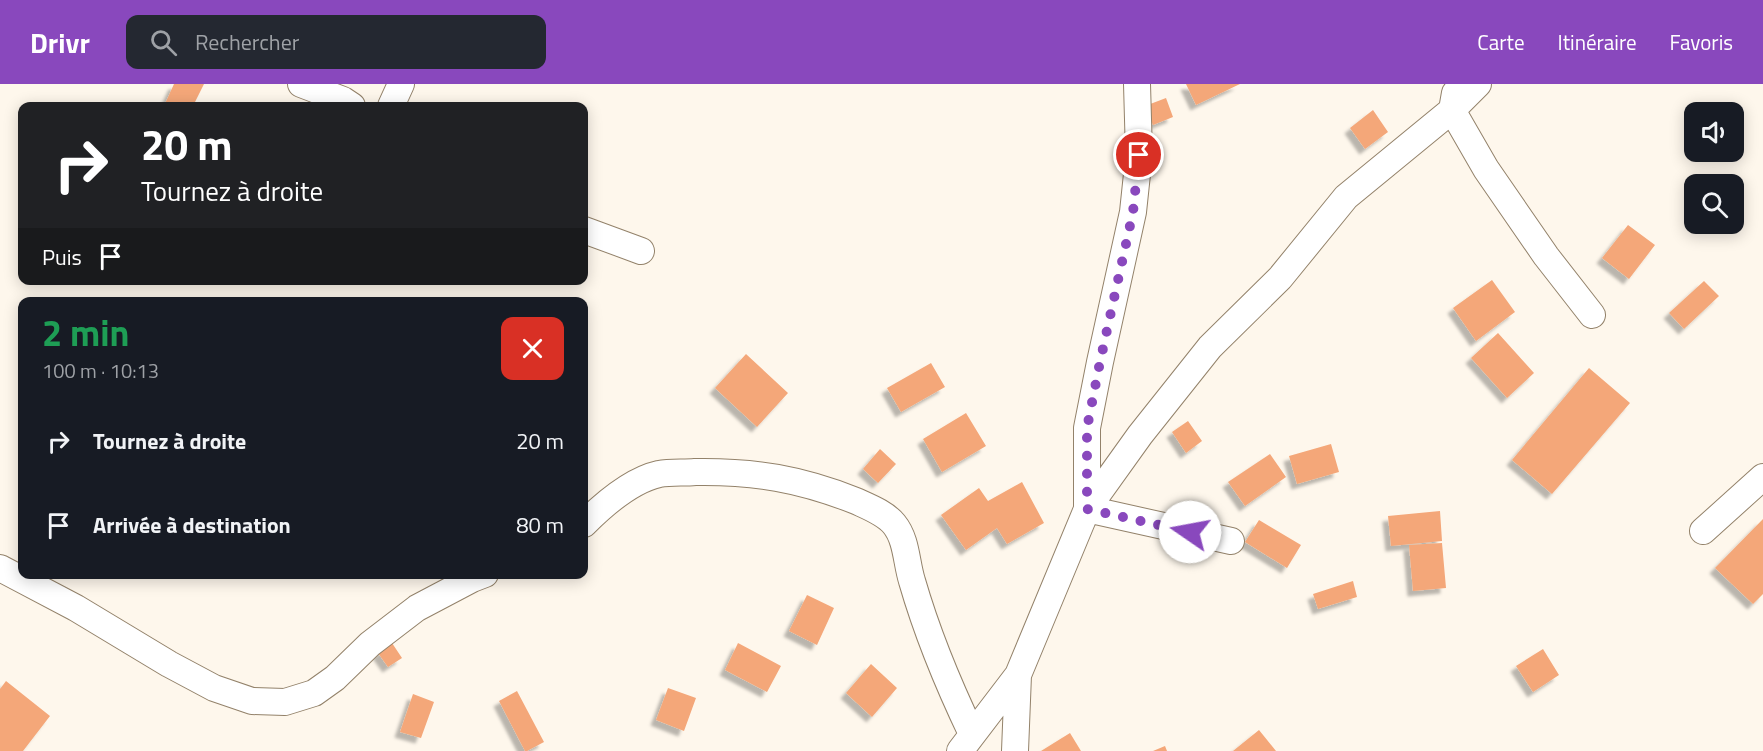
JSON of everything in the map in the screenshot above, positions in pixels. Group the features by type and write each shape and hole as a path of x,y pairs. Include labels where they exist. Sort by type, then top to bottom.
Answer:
{"street":[{"path":"301,84 346,102"},
{"path":"393,102 401,84"},
{"path":"1087,509 1087,428 1133,212 1139,155 1137,84"},
{"path":"1455,84 1452,110 1486,169 1546,256 1592,315"},
{"path":"966,742 1018,675 1087,509 1140,435 1210,347 1280,278 1346,197 1452,110 1478,84"},
{"path":"588,231 641,251"},
{"path":"588,520 599,509 641,481 659,474 688,472 759,474 791,480 840,495 876,510 894,523 902,537 911,579 933,645 953,694 966,742"},
{"path":"1702,531 1763,477"},
{"path":"1087,509 1231,541"},
{"path":"0,568 18,577"},
{"path":"21,579 76,608 169,664 214,688 252,701 285,702 314,693 335,678 369,644 417,608 472,579"},
{"path":"1015,751 1018,675"}],"building":[{"path":"174,84 204,84 195,102 166,102"},
{"path":"1186,84 1240,84 1196,105"},
{"path":"1166,98 1173,117 1153,125 1145,106"},
{"path":"1373,110 1388,132 1365,149 1350,128"},
{"path":"1628,225 1655,245 1629,279 1602,258"},
{"path":"1492,280 1515,312 1476,341 1453,308"},
{"path":"1704,281 1719,296 1684,329 1669,313"},
{"path":"1498,333 1534,373 1507,398 1471,358"},
{"path":"746,354 788,393 757,427 715,388"},
{"path":"931,363 945,387 901,412 887,388"},
{"path":"1589,368 1630,403 1552,494 1512,460"},
{"path":"966,413 986,446 942,472 923,439"},
{"path":"1188,421 1202,441 1186,453 1172,432"},
{"path":"1331,444 1339,472 1297,484 1289,456"},
{"path":"880,449 896,464 878,483 863,469"},
{"path":"1270,454 1286,477 1245,506 1228,482"},
{"path":"1022,482 1044,523 1007,544 997,528 966,550 941,515 979,488 988,501"},
{"path":"1440,511 1442,541 1391,546 1388,516"},
{"path":"1763,519 1763,594 1753,604 1715,568"},
{"path":"1259,520 1301,545 1287,568 1245,542"},
{"path":"1442,543 1446,588 1413,591 1409,545"},
{"path":"1353,581 1357,597 1318,609 1313,594"},
{"path":"807,595 834,608 817,645 789,631"},
{"path":"392,643 402,658 388,667 378,653"},
{"path":"738,643 781,666 767,692 725,670"},
{"path":"1543,649 1559,675 1533,692 1516,666"},
{"path":"871,664 897,688 872,717 846,693"},
{"path":"6,681 50,716 23,751 0,751 0,689"},
{"path":"668,688 696,698 684,731 656,720"},
{"path":"517,691 544,742 527,751 499,701"},
{"path":"413,694 434,702 421,738 400,732"},
{"path":"1259,730 1276,751 1233,751"},
{"path":"1070,733 1081,751 1041,751"},
{"path":"1165,746 1167,751 1153,751"}],"route":[{"path":"1139,155 1133,212 1087,428 1087,509 1190,532"}]}
